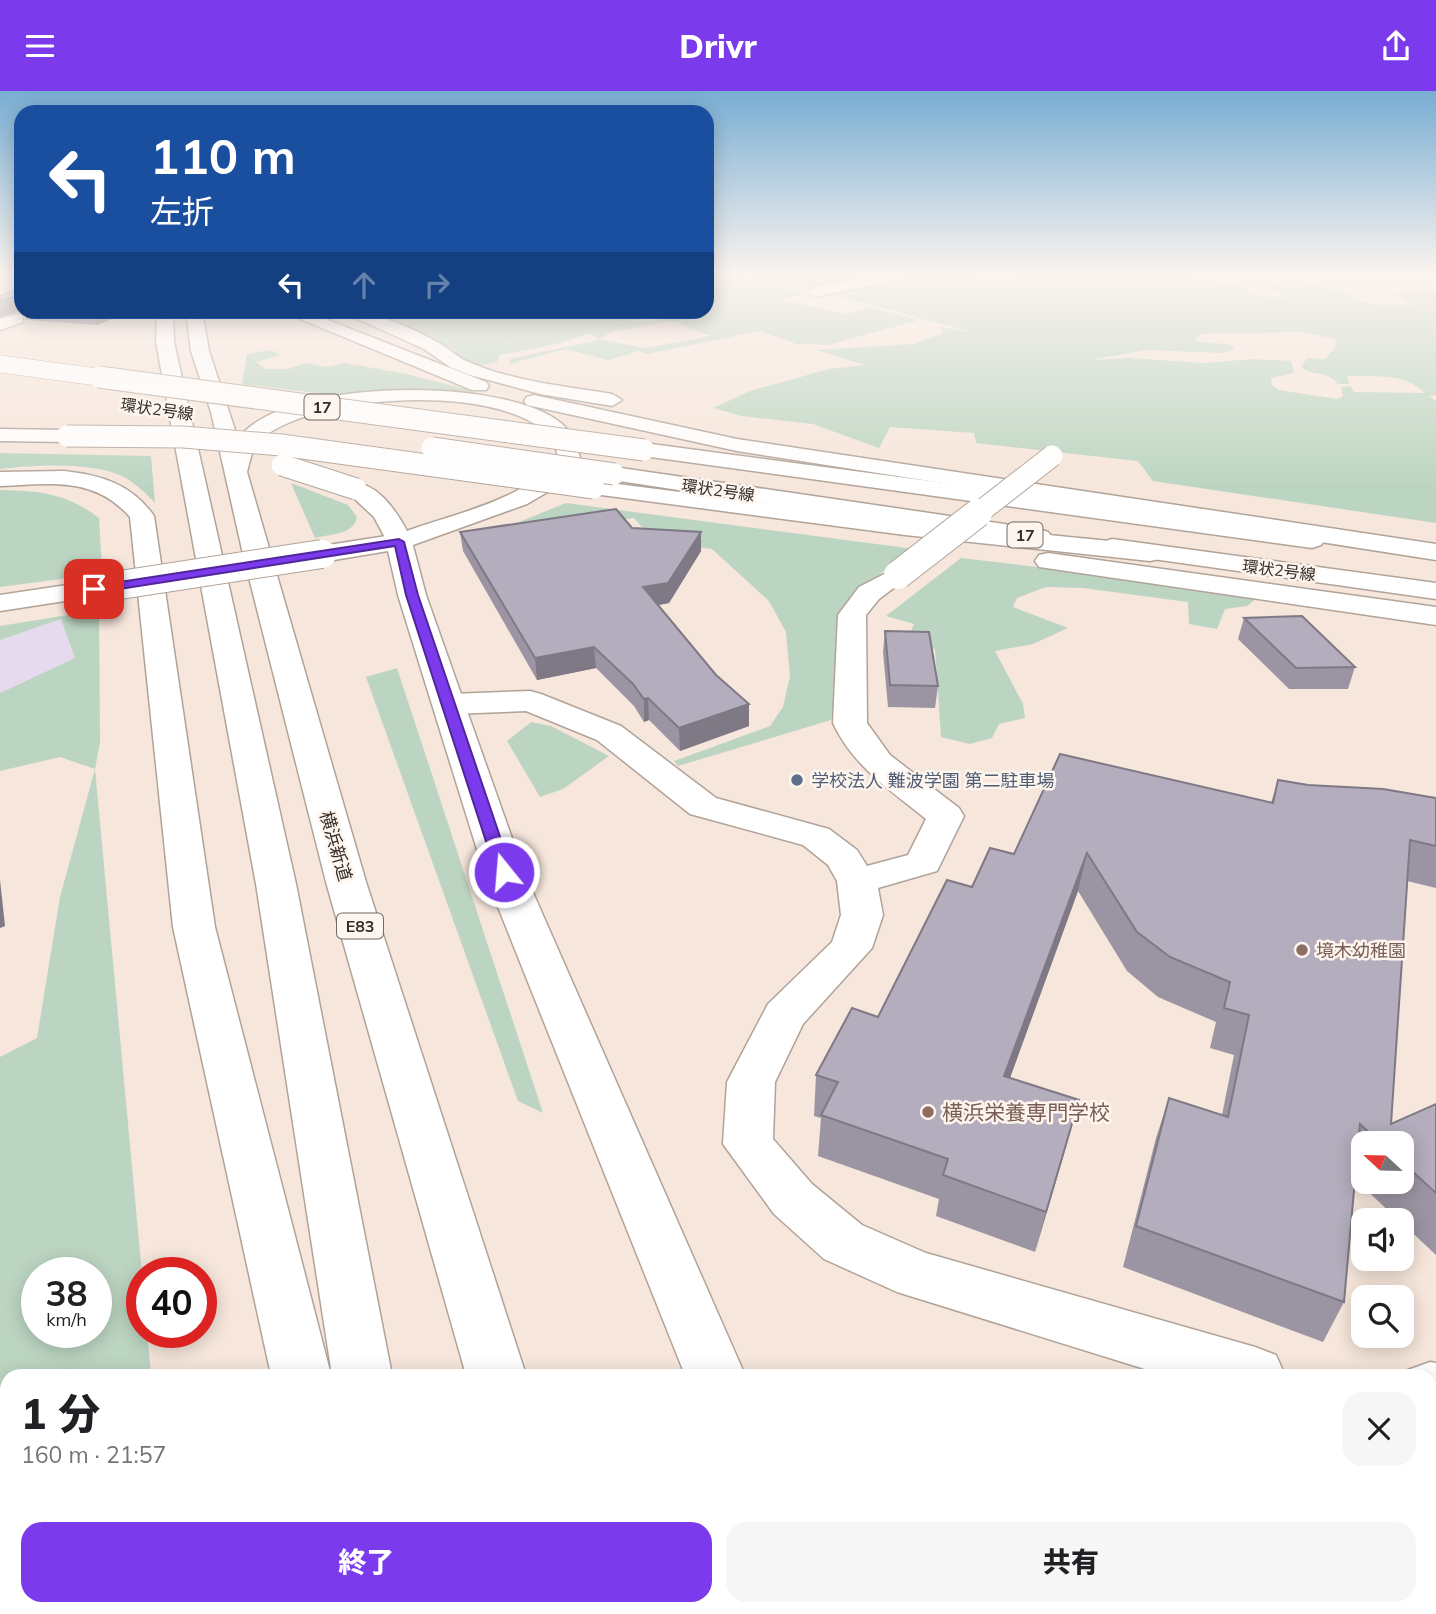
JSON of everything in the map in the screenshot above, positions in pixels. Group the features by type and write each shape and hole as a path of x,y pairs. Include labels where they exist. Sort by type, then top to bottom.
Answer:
{"main road":[{"path":"166,345 276,884 361,1369"},
{"name":"横浜新道","path":"199,345 221,412 346,882 494,1369"},
{"path":"342,345 357,352 412,362"},
{"path":"371,345 487,389 737,445 1436,554"},
{"path":"430,345 456,363 477,371 540,389 612,400"},
{"name":"環状2号線","path":"0,364 1436,554"},
{"path":"236,472 254,434 294,415 370,398 435,395 471,398 516,410 554,428 569,457 555,478 507,504 399,542"},
{"path":"0,603 462,534 535,506 568,484 587,458 586,446 577,430 534,401"},
{"name":"環状2号線","path":"164,410 604,481 1436,591"},
{"path":"0,435 242,456 304,470 356,489 377,503 390,519 399,542 412,595 451,704 504,872 712,1369"},
{"path":"0,444 183,437 281,445 604,481"},
{"path":"857,881 923,863 946,816 870,754 855,737 850,723 852,615 869,593 898,575 1052,456"},
{"path":"0,479 56,478 92,483 122,495 142,516 194,927 300,1369"},
{"path":"1048,561 1436,616"},
{"path":"451,704 530,701 609,733 703,806 816,837 843,858 857,881 862,915 850,948 784,1015 751,1082 748,1143 793,1199 843,1242 918,1275 1235,1369"}],"shaded area":[{"path":"61,619 75,658 0,693 0,640"}],"green space":[{"path":"444,345 547,345 500,355 497,362 477,366 460,358 453,349"},
{"path":"575,345 630,345 645,348 691,345 648,354 639,351 608,360 566,349 509,364 510,359"},
{"path":"896,345 1234,345 1233,350 1223,353 1147,350 1089,360 1131,358 1203,363 1254,359 1291,361 1294,373 1271,378 1272,385 1279,390 1337,399 1343,396 1341,387 1350,386 1354,392 1425,393 1408,382 1379,376 1347,376 1349,384 1338,384 1324,374 1310,372 1301,367 1307,358 1325,359 1335,345 1436,345 1436,395 1429,396 1436,401 1436,523 1153,481 1138,461 976,443 974,433 890,427 879,448 813,424 742,416 713,408 750,391 829,369 864,365 816,350"},
{"path":"271,350 281,355 256,362 266,369 287,369 306,363 326,367 345,363 407,374 476,392 468,395 359,398 242,384 247,354"},
{"path":"0,453 151,456 155,503 134,483 113,473 64,466 0,469"},
{"path":"291,483 348,505 357,517 355,523 346,531 315,538"},
{"path":"0,490 28,491 64,498 99,518 102,569 61,579 0,587"},
{"path":"566,503 914,549 857,591 838,617 839,679 831,720 678,766 674,761 770,726 783,707 790,676 786,632 769,601 712,549 654,541 634,518 472,541"},
{"path":"961,558 1172,583 1257,598 1247,606 1225,609 1217,629 1189,624 1188,602 1083,588 1046,587 1017,598 1013,607 1068,628 1033,644 995,651 1023,704 1025,718 999,724 992,738 970,744 941,737 935,649 905,645 914,624 886,616"},
{"path":"99,610 100,742 95,769 60,757 0,771 0,693 75,658 61,619 0,640 0,626"},
{"path":"397,668 543,1113 518,1101 366,677"},
{"path":"531,722 551,726 609,756 563,789 540,797 507,741"},
{"path":"95,769 140,1257 126,1257 126,1348 148,1348 150,1369 0,1369 0,1057 37,1038 60,897"}],"building":[{"path":"616,509 632,528 701,532 668,583 643,587 716,675 749,704 679,728 648,698 644,699 633,684 594,647 535,658 460,532"},
{"path":"1302,616 1355,667 1296,668 1244,618"},
{"path":"885,631 929,632 938,686 890,685"},
{"path":"1060,754 1273,803 1278,780 1308,785 1383,789 1436,798 1436,846 1410,840 1391,1124 1436,1104 1436,1193 1414,1173 1414,1131 1367,1131 1360,1124 1359,1131 1351,1131 1351,1194 1354,1194 1344,1302 1136,1226 1169,1098 1228,1117 1249,1015 1224,1008 1230,982 1170,957 1137,932 1087,853 1004,1076 1079,1100 1046,1212 943,1175 948,1159 821,1115 838,1082 816,1075 852,1008 878,1017 947,880 972,887 990,848 1014,854"}],"place":[{"name":"学校法人 難波学園 第二駐車場","path":"797,780"},
{"name":"境木幼稚園","path":"1302,950"},
{"name":"横浜栄養専門学校","path":"928,1112"}],"route":[{"path":"94,589 399,542 412,595 451,704 504,872"}]}
